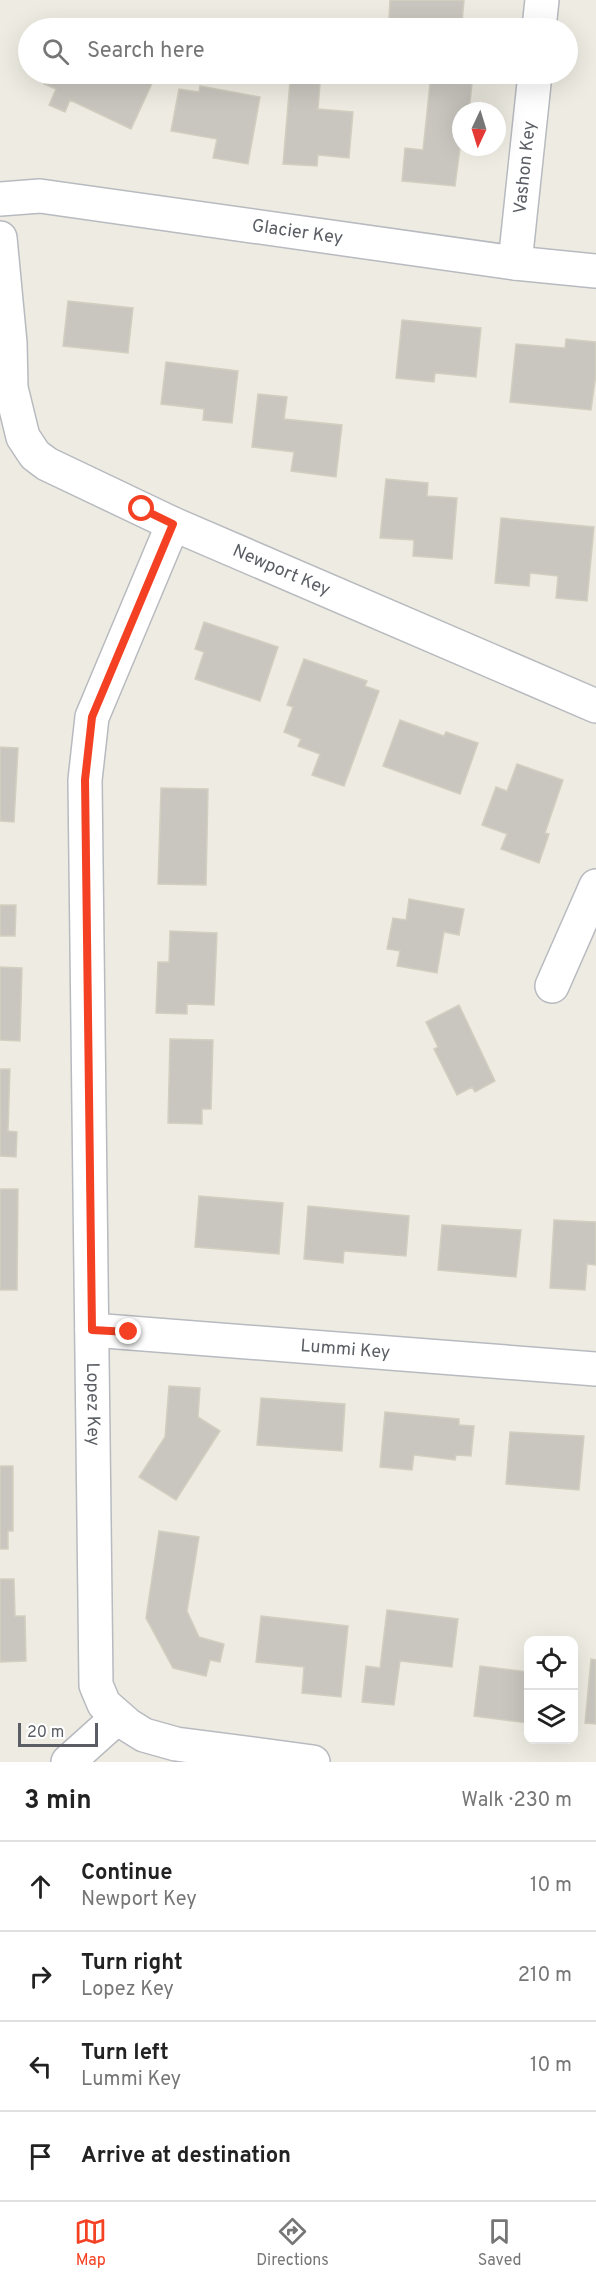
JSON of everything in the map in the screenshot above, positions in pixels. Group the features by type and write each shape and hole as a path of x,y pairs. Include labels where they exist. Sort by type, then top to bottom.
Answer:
{"street":[{"path":"540,18 542,0"},
{"name":"Vashon Key","path":"515,263 534,84"},
{"name":"Glacier Key","path":"0,199 40,196 515,263 596,271"},
{"name":"Newport Key","path":"0,238 6,389 23,437 35,455 47,464 173,524 596,706"},
{"name":"Lopez Key","path":"173,524 92,717 87,748 85,780 96,1685 104,1704 144,1735 176,1744 313,1762"},
{"path":"552,986 596,886"},
{"name":"Lummi Key","path":"92,1330 596,1369"},
{"path":"68,1762 118,1717"}],"building":[{"path":"390,0 464,0 462,18 389,18"},
{"path":"44,84 152,84 131,129 70,100 65,112 49,105 56,89"},
{"path":"290,84 320,84 318,109 353,112 349,158 318,155 317,166 283,164"},
{"path":"430,84 472,84 470,102 452,102 452,156 459,156 455,186 402,181 405,148 423,150"},
{"path":"200,86 260,97 248,164 213,158 217,139 171,131 179,89 199,92"},
{"path":"68,301 133,308 128,353 63,346"},
{"path":"402,320 481,328 476,377 435,373 434,382 396,378"},
{"path":"566,339 596,342 596,374 591,410 510,402 516,344 565,348"},
{"path":"166,362 238,371 232,423 203,420 204,409 161,404"},
{"path":"258,394 287,397 284,419 342,425 336,477 291,471 294,452 252,447"},
{"path":"386,479 428,483 427,496 457,498 452,559 413,556 414,540 380,538"},
{"path":"501,518 594,527 587,601 556,598 558,576 530,573 529,586 495,583"},
{"path":"204,622 278,647 260,701 195,679 204,652 195,649"},
{"path":"304,659 367,681 365,686 379,691 344,786 312,775 320,754 298,746 301,739 284,732 293,707 287,705"},
{"path":"400,720 444,736 446,732 478,743 460,794 383,766"},
{"path":"0,747 18,748 14,822 0,821"},
{"path":"517,764 563,780 545,833 549,834 539,863 501,849 507,834 482,825 496,787 507,791"},
{"path":"161,788 208,789 206,885 158,884"},
{"path":"409,899 464,909 459,935 444,932 437,973 397,966 400,951 387,949 393,918 406,920"},
{"path":"0,905 16,905 15,936 0,936"},
{"path":"170,931 217,933 214,1005 187,1004 187,1014 156,1013 158,962 169,962"},
{"path":"0,967 22,968 20,1041 0,1040"},
{"path":"459,1005 495,1081 475,1092 472,1087 457,1095 434,1049 438,1047 426,1022"},
{"path":"170,1039 213,1040 211,1109 202,1109 202,1124 168,1123"},
{"path":"0,1069 10,1069 8,1131 17,1132 16,1157 0,1156"},
{"path":"0,1189 18,1189 17,1290 0,1290"},
{"path":"199,1196 283,1203 279,1254 195,1247"},
{"path":"308,1206 409,1216 406,1256 344,1251 343,1263 304,1259"},
{"path":"554,1220 596,1222 596,1265 587,1264 585,1290 550,1288"},
{"path":"442,1225 521,1230 516,1277 438,1270"},
{"path":"169,1386 200,1388 198,1417 220,1431 176,1500 139,1477 165,1437"},
{"path":"261,1398 345,1404 342,1451 257,1445"},
{"path":"385,1412 459,1419 459,1425 474,1426 471,1456 456,1455 455,1460 414,1455 412,1470 380,1467"},
{"path":"510,1432 584,1436 579,1490 506,1484"},
{"path":"0,1466 13,1466 13,1531 8,1531 8,1549 0,1549"},
{"path":"159,1531 199,1537 187,1611 199,1637 224,1644 220,1662 210,1660 206,1676 173,1668 146,1618"},
{"path":"0,1579 14,1579 15,1616 25,1616 26,1661 0,1662"},
{"path":"387,1610 458,1619 452,1667 400,1661 394,1705 362,1702 366,1666 380,1668"},
{"path":"261,1616 348,1626 341,1697 302,1693 304,1667 256,1662"},
{"path":"591,1659 596,1660 596,1724 585,1723"},
{"path":"480,1666 524,1672 524,1722 474,1716"}],"route":[{"path":"129,1332 92,1330 85,780 92,717 173,524 142,509"}]}
